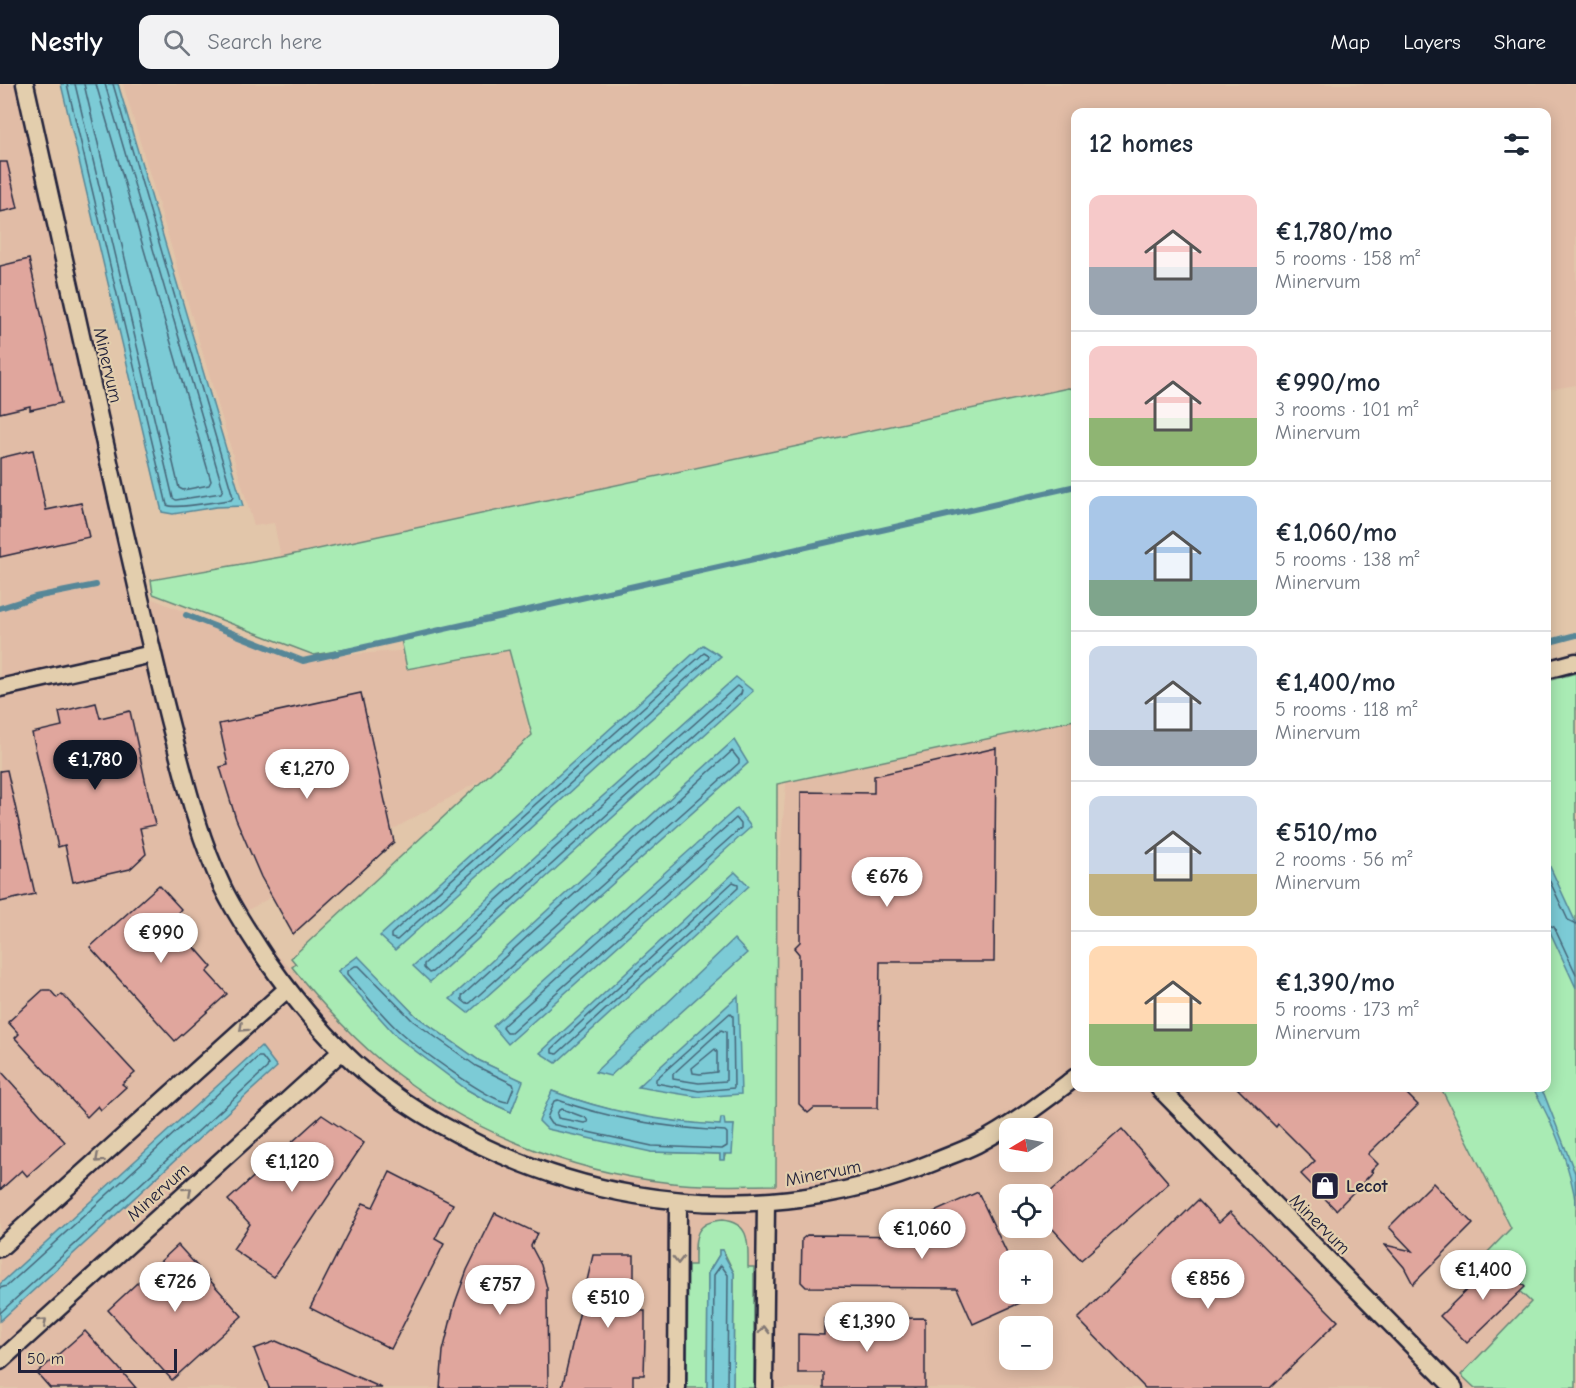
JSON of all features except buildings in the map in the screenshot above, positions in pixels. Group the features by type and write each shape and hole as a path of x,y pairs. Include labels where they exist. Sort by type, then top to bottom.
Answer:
{"street":[{"name":"Minervum","path":"25,84 152,654 202,838 224,890 245,927 287,989 342,1051 413,1107 502,1156 558,1177 609,1190 678,1202 766,1202 807,1198 857,1188 913,1171 975,1146 1027,1114 1071,1081"},
{"path":"0,688 152,654"},
{"path":"1551,669 1576,662"},
{"path":"0,1248 287,989"},
{"name":"Minervum","path":"0,1361 342,1051"},
{"name":"Minervum","path":"1163,1092 1454,1388"},
{"path":"677,1388 678,1202"},
{"name":"Minervum","path":"764,1388 766,1202"}],"shaded area":[{"path":"0,84 29,84 145,596 300,658 513,643 532,752 237,916 411,1086 535,1176 751,1183 787,774 1071,710 1071,1092 1457,1092 1576,1124 1576,1388 0,1388"},
{"path":"123,84 1576,84 1576,385 1551,389 1551,108 1071,108 1071,388 281,557 274,523 254,526"}],"green space":[{"path":"1071,388 1071,721 777,784 776,1185 698,1185 633,1177 594,1169 518,1144 447,1108 382,1062 335,1017 292,967 296,964 291,958 532,735 509,650 407,669 401,639 314,655 153,594 151,580 281,557","holes":["358,957 416,1016 480,1061 522,1081 511,1112 466,1089 348,983 338,971","552,1091 641,1117 710,1125 734,1125 724,1159 720,1159 720,1154 651,1152"]},
{"path":"1576,673 1576,1388 1475,1388 1461,1375 1531,1302 1483,1257 1511,1228 1443,1092 1551,1092 1551,680"},
{"path":"722,1220 738,1225 743,1230 747,1242 748,1267 754,1267 754,1388 733,1388 734,1273 723,1250 719,1250 719,1255 708,1273 707,1388 687,1388 688,1265 695,1265 696,1241 700,1229 705,1224"}],"water":[{"path":"61,84 118,84 243,506 216,507 173,514 162,512"},
{"path":"703,645 721,656 395,950 380,936"},
{"path":"736,677 753,691 430,982 413,966"},
{"path":"734,740 748,763 468,1013 450,999"},
{"path":"737,808 751,827 508,1044 493,1026"},
{"path":"1551,869 1576,923 1576,988 1551,934"},
{"path":"735,872 749,886 556,1063 540,1053"},
{"path":"734,939 747,953 610,1076 595,1072"},
{"path":"358,956 416,1016 480,1061 523,1081 511,1112 466,1089 397,1037 338,971"},
{"path":"738,996 741,1094 699,1097 638,1087"},
{"path":"261,1046 277,1067 0,1321 0,1284"},
{"path":"552,1091 593,1105 656,1118 720,1125 721,1118 724,1118 725,1125 734,1125 732,1154 724,1154 724,1160 720,1160 720,1154 651,1152 547,1129 539,1121"},
{"path":"1535,1092 1544,1094 1575,1173 1576,1206 1570,1175 1548,1116"},
{"path":"719,1250 723,1250 734,1273 733,1388 707,1388 708,1273 719,1255"}],"waterway":[{"path":"186,615 303,661 1071,487"},
{"path":"0,608 35,597 96,585"},
{"path":"1551,642 1576,635"}],"place":[{"name":"Lecot","path":"1325,1186"}]}
